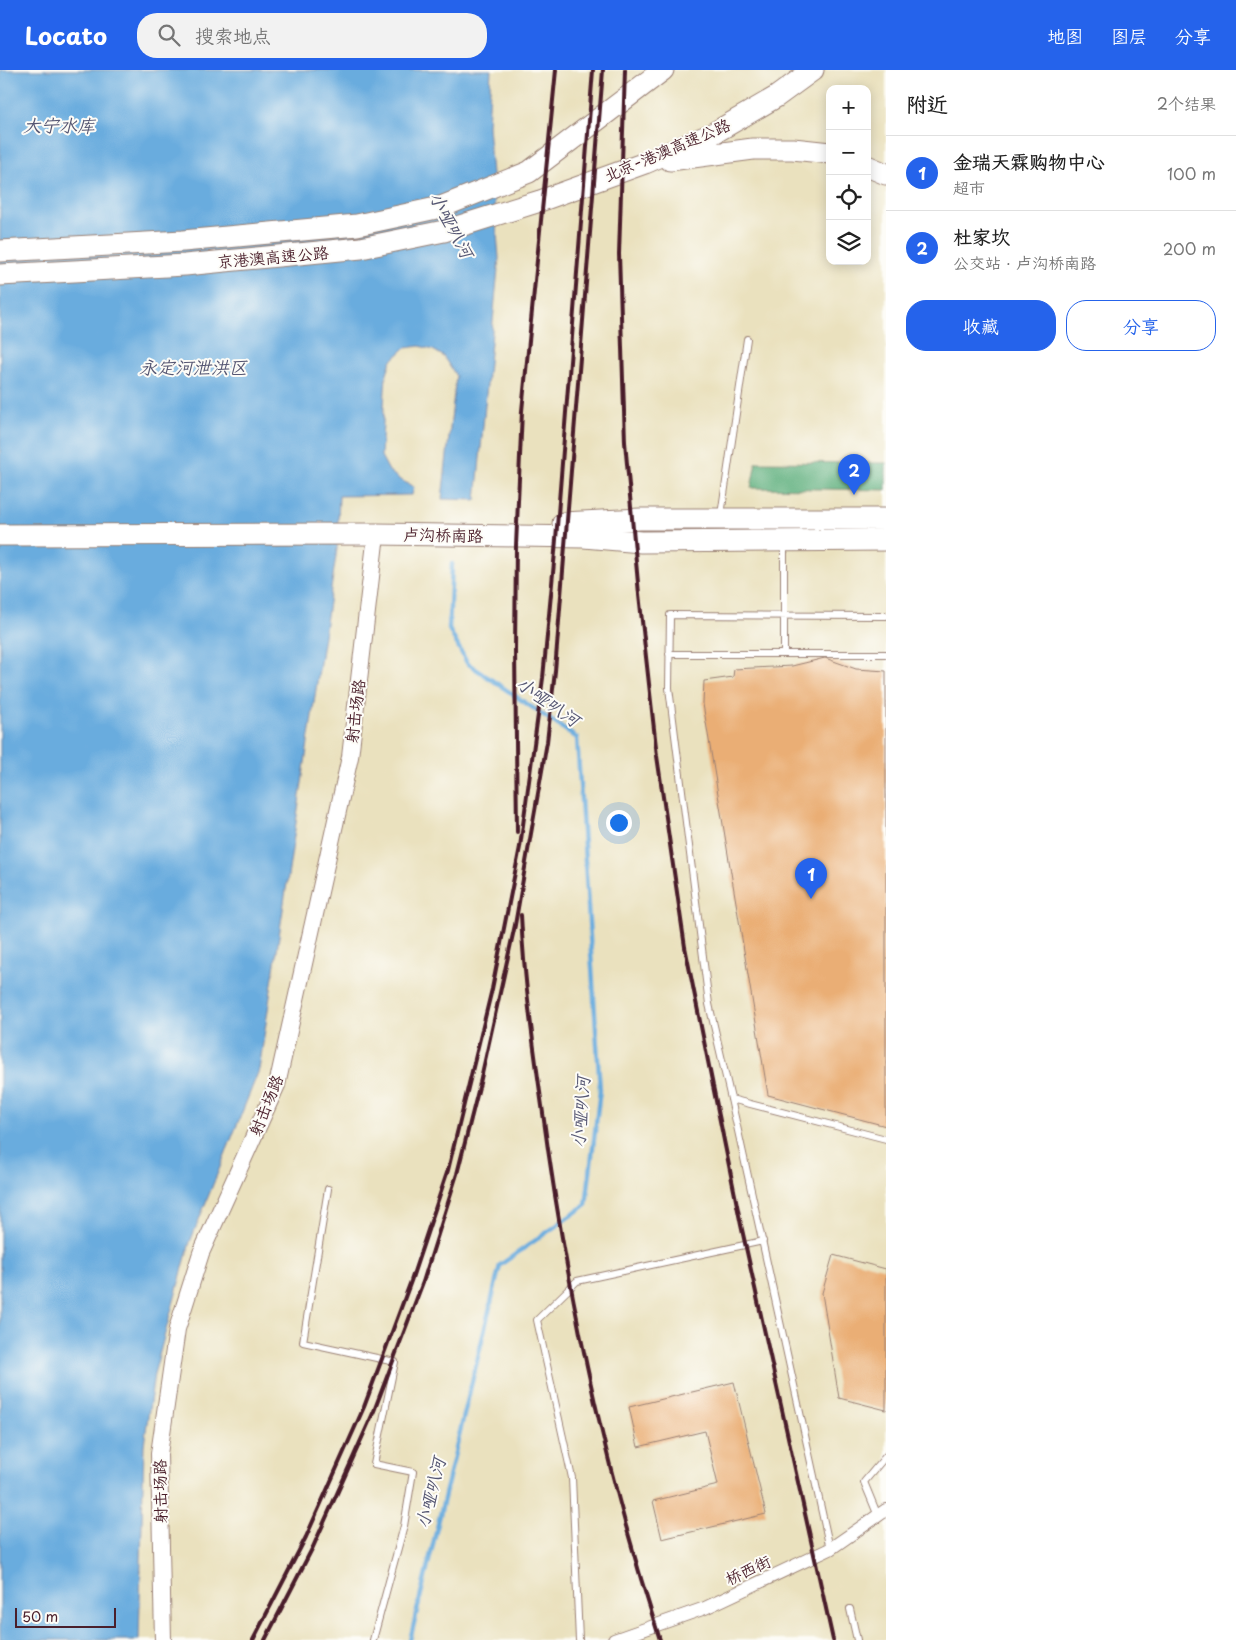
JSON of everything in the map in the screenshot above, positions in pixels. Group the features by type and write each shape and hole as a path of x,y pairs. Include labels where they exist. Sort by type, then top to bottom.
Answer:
{"highway":[{"name":"北京-港澳高速公路","path":"540,201 645,163 714,133 776,97 813,70"},
{"name":"京港澳高速公路","path":"0,251 183,241 357,225 441,207 529,172 658,73"},
{"path":"645,163 753,149 793,149 826,153"},
{"path":"871,168 886,174"},
{"name":"京港澳高速公路","path":"0,275 185,265 360,248 444,231 540,201"},
{"name":"卢沟桥南路","path":"0,535 351,530 583,523 640,519 886,519"},
{"name":"卢沟桥南路","path":"0,526 351,530 376,534 584,537 641,542 886,540"}],"street":[{"name":"射击场路","path":"163,1640 159,1454 177,1329 201,1253 277,1085 350,757 376,534"},
{"name":"桥西街","path":"616,1640 704,1608 830,1549 882,1513"}],"lane":[{"path":"720,519 747,339"},
{"path":"784,540 784,654"},
{"path":"830,1549 709,1004 669,688 670,615 886,616"},
{"path":"669,654 886,654"},
{"path":"731,1099 886,1139"},
{"path":"328,1189 303,1342 395,1362 374,1464 413,1472 404,1526 373,1640"},
{"path":"579,1640 572,1478 537,1320 576,1281 763,1241"},
{"path":"882,1513 864,1482 886,1456"},
{"path":"850,1609 858,1640"}],"green space":[{"path":"756,462 886,463 886,490 751,488"}],"water":[{"name":"永定河泄洪区","path":"0,70 491,70 488,126 499,258 476,500 442,499 456,376 443,356 433,350 420,346 405,348 391,361 386,376 381,456 389,471 414,487 412,495 339,496 337,549 259,1070 190,1242 154,1374 144,1445 139,1640 0,1640"}],"building":[{"path":"825,658 856,669 886,671 886,1126 768,1095 703,704 704,681 733,677 734,669 792,666"},
{"path":"833,1255 886,1269 886,1410 839,1398 822,1293"},
{"path":"734,1382 766,1514 662,1539 653,1501 718,1485 705,1431 638,1447 629,1407"}],"waterway":[{"name":"小哑叭河","path":"410,1640 500,1265 586,1205 600,1090 577,738 467,663 449,629 452,564"}],"railway":[{"path":"517,832 516,546 522,411 556,70"},
{"path":"253,1640 306,1537 364,1407 411,1281 448,1170 492,989 520,847 543,678 555,552 593,70"},
{"path":"265,1640 313,1547 374,1411 423,1282 457,1174 480,1083 515,925 547,742 555,671 603,70"},
{"path":"625,70 619,254 625,442 657,756 685,947 741,1225 833,1640"},
{"path":"521,915 535,1059 575,1309 604,1443 621,1509 660,1640"}],"place":[{"name":"杜家坎","path":"854,495"},
{"name":"金瑞天霖购物中心","path":"811,899"}],"water label":[{"name":"大宁水库","path":"59,126"}]}
